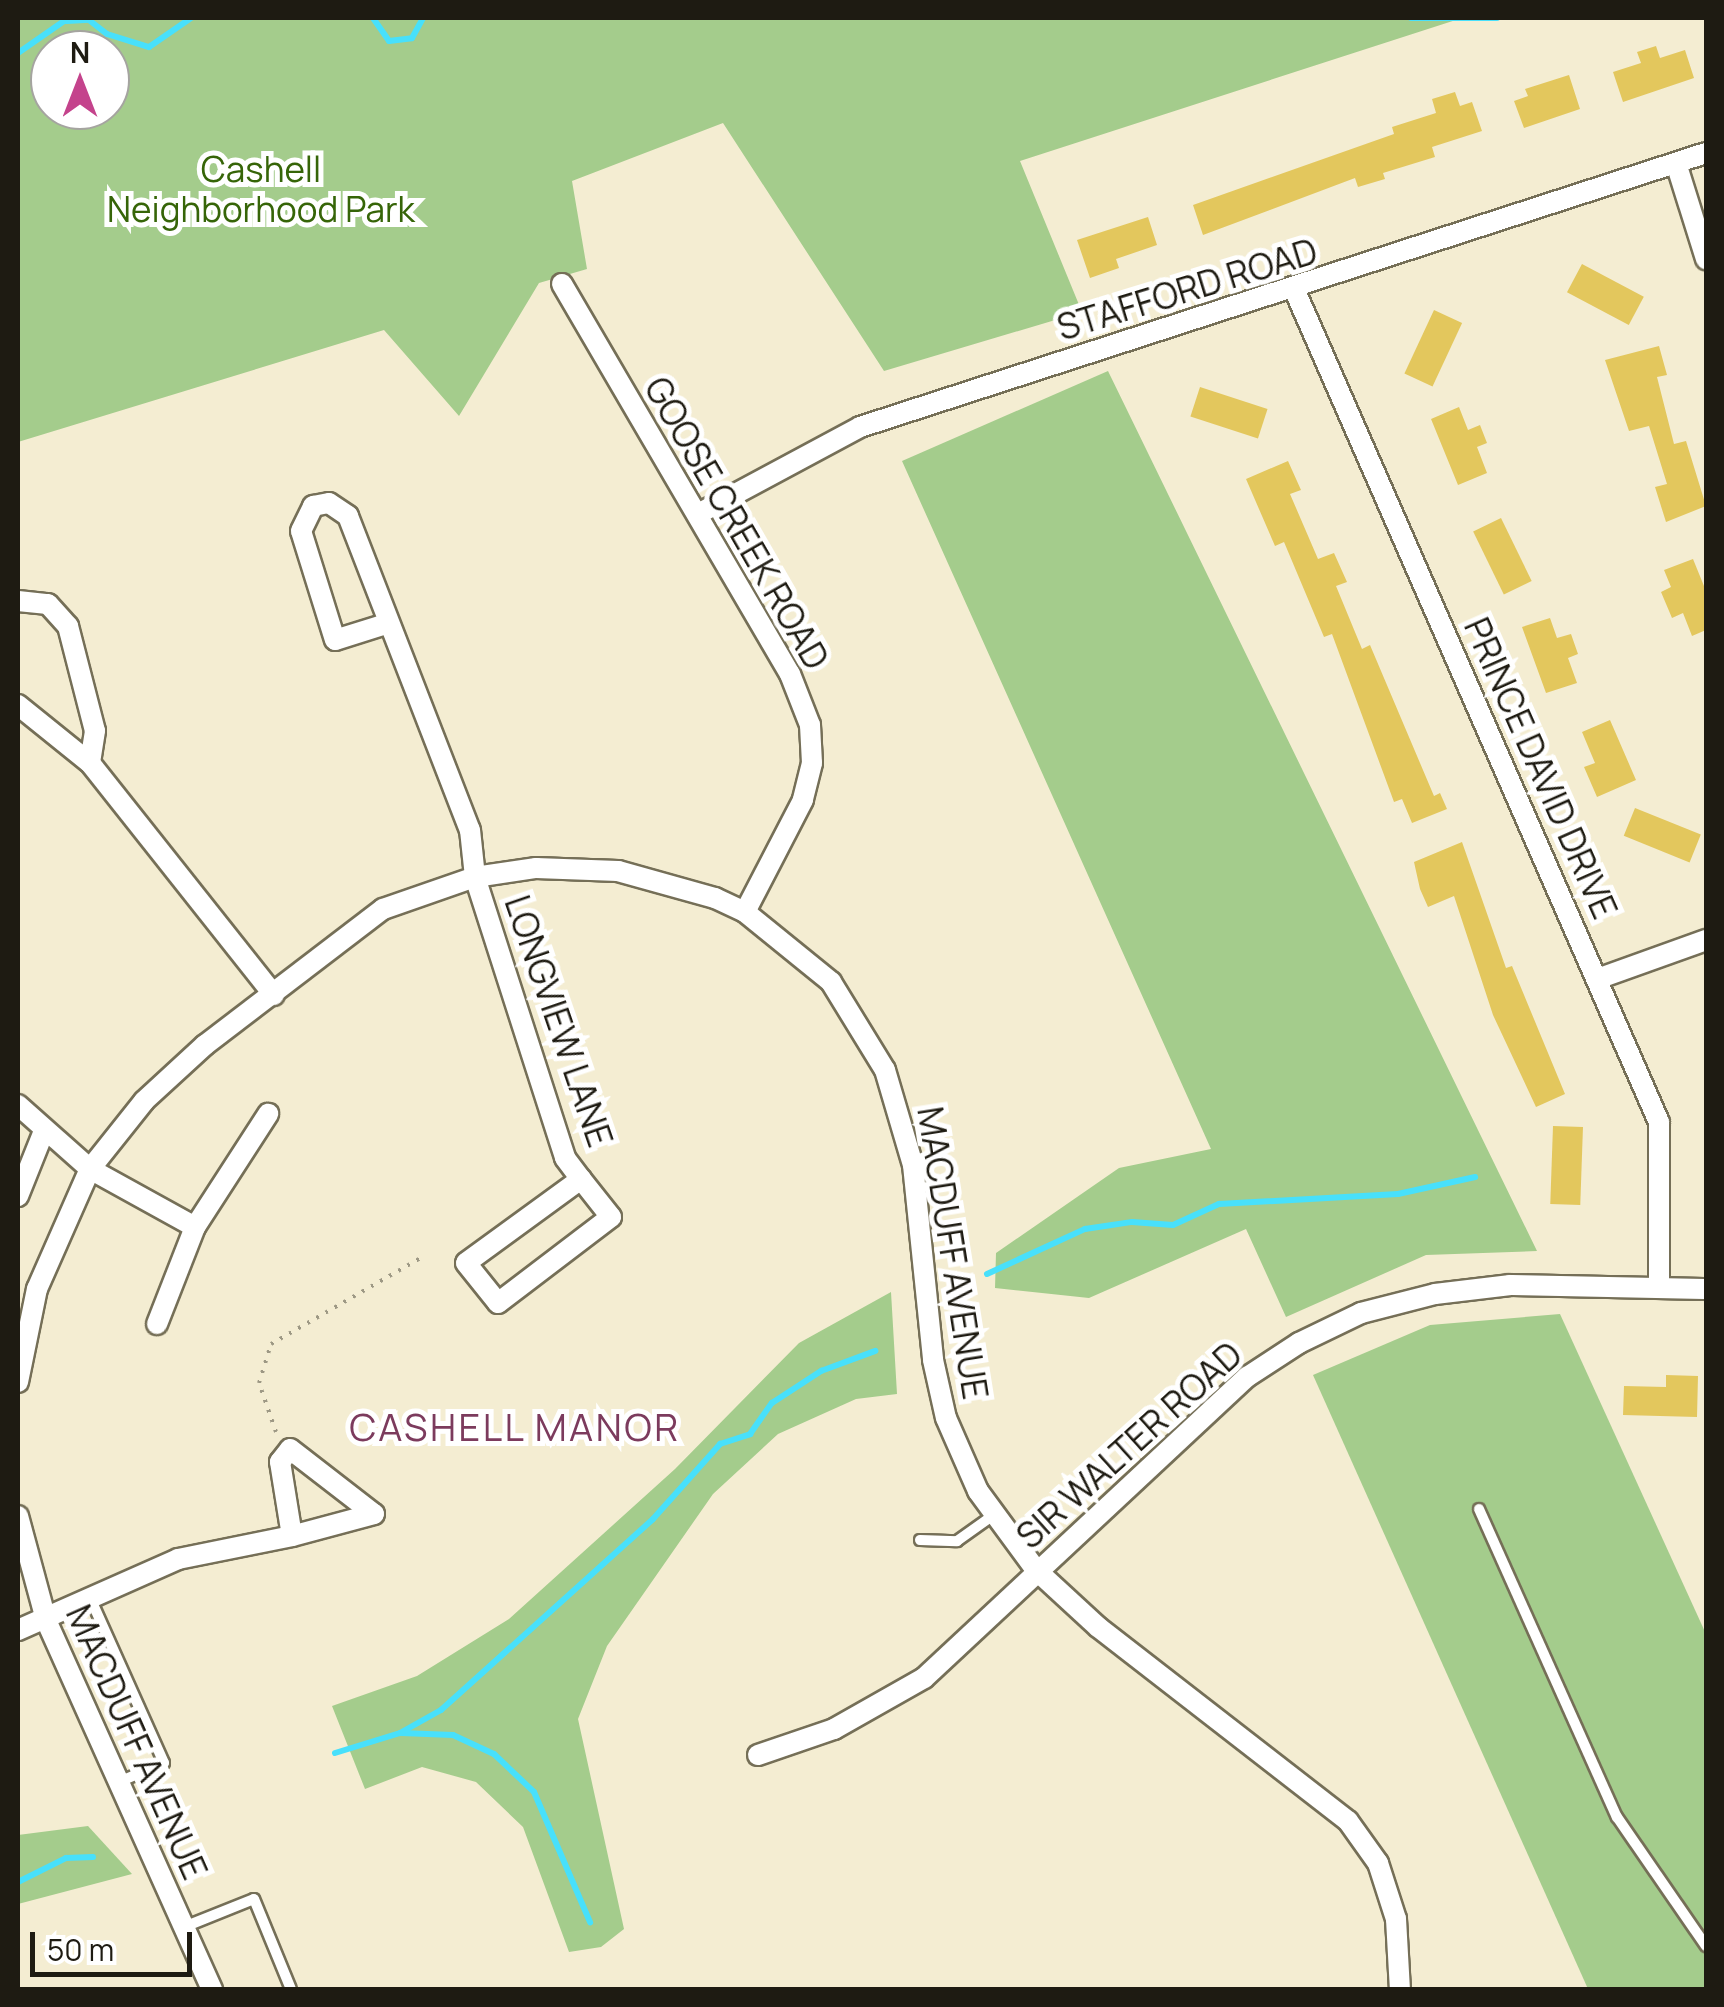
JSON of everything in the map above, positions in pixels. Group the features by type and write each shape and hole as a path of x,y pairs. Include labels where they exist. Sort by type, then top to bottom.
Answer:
{"street":[{"name":"STAFFORD ROAD","path":"698,514 860,426 1294,291 1706,153"},
{"path":"1676,163 1706,259"},
{"name":"GOOSE CREEK ROAD","path":"562,284 790,674 810,725 812,763 803,800 746,912"},
{"name":"PRINCE DAVID DRIVE","path":"1294,291 1600,978 1658,1122 1658,1287"},
{"name":"LONGVIEW LANE","path":"386,624 335,640 300,531 313,506 329,503 348,516 386,624 466,817 475,877 565,1158 611,1216 498,1303 466,1263 581,1179"},
{"path":"18,601 48,604 68,626 95,731 90,763"},
{"path":"18,705 90,763 274,995"},
{"name":"MACDUFF AVENUE","path":"18,1382 20,1333 54,1243 90,1169 144,1101 204,1045 383,909 475,877 536,868 618,872 685,887 746,912 831,982 885,1070 913,1165 933,1360 946,1418 994,1514 1036,1570 1098,1627 1348,1820 1378,1864 1396,1919 1400,1990"},
{"path":"1600,978 1706,940"},
{"path":"18,1105 90,1169 195,1227"},
{"path":"156,1324 195,1227 268,1114"},
{"path":"18,1196 44,1131"},
{"name":"SIR WALTER ROAD","path":"758,1755 834,1729 924,1678 1247,1377 1361,1313 1435,1294 1510,1286 1706,1288"},
{"path":"18,1630 92,1602 178,1559 292,1536 374,1514 290,1449 280,1462 292,1536"},
{"name":"MACDUFF AVENUE","path":"18,1516 46,1620 212,1990"}],"lane":[{"path":"1479,1509 1617,1817 1706,1946"},
{"path":"920,1540 957,1541 994,1514"},
{"path":"92,1602 164,1762 121,1782"},
{"path":"184,1927 254,1899 291,1989"}],"path":[{"path":"268,1445 278,1429 259,1383 271,1344 424,1256"}],"green space":[{"name":"Cashell Neighborhood Park","path":"18,18 1462,18 1020,161 1082,312 884,371 723,123 572,181 587,269 539,283 459,416 384,330 18,442"},
{"path":"1108,371 1537,1251 1426,1255 1286,1317 1246,1229 1089,1298 995,1288 996,1253 1119,1168 1211,1149 902,461"},
{"path":"891,1292 897,1394 856,1399 778,1434 713,1494 607,1646 578,1719 624,1929 601,1947 569,1952 523,1827 476,1782 422,1767 365,1789 332,1706 417,1676 509,1619 675,1469 799,1343"},
{"path":"1560,1314 1706,1634 1706,1989 1588,1989 1313,1375 1430,1325"},
{"path":"88,1826 132,1874 18,1904 18,1835"}],"building":[{"path":"1656,46 1660,58 1685,50 1694,78 1623,102 1613,72 1641,63 1637,52"},
{"path":"1569,75 1580,109 1524,128 1514,101 1528,96 1525,89"},
{"path":"1455,92 1460,106 1472,102 1482,131 1432,147 1435,157 1383,173 1385,179 1358,187 1355,178 1203,235 1193,205 1394,134 1392,127 1436,113 1432,99"},
{"path":"1148,217 1157,245 1116,259 1119,268 1090,278 1077,240"},
{"path":"1582,264 1644,297 1629,325 1567,292"},
{"path":"1434,310 1462,323 1433,387 1404,373"},
{"path":"1659,346 1667,375 1657,377 1674,444 1686,441 1706,506 1666,522 1655,487 1667,484 1649,426 1629,431 1605,360"},
{"path":"1200,387 1268,409 1258,438 1190,416"},
{"path":"1459,407 1468,430 1480,425 1487,443 1477,447 1487,473 1458,485 1431,419"},
{"path":"1288,461 1301,490 1290,494 1318,559 1334,553 1347,582 1336,586 1362,649 1370,645 1434,796 1440,793 1447,809 1412,823 1402,799 1394,802 1332,634 1324,637 1284,542 1275,546 1246,479"},
{"path":"1501,518 1532,581 1504,595 1473,532"},
{"path":"1693,559 1706,591 1706,630 1692,636 1683,613 1672,618 1661,592 1671,587 1664,570"},
{"path":"1550,618 1557,638 1571,634 1578,654 1568,658 1577,683 1546,693 1522,627"},
{"path":"1610,720 1636,780 1597,797 1584,767 1595,763 1582,732"},
{"path":"1635,808 1701,835 1690,862 1624,836"},
{"path":"1462,842 1506,968 1512,966 1565,1094 1536,1107 1493,1015 1454,896 1428,907 1420,889 1414,862"},
{"path":"1553,1126 1583,1127 1580,1205 1550,1204"},
{"path":"1666,1375 1698,1376 1697,1417 1623,1415 1624,1386 1666,1387"}],"waterway":[{"path":"67,21 89,20 107,34 149,47 191,18"},
{"path":"373,18 389,41 412,38 423,18"},
{"path":"1411,18 1497,18"},
{"path":"18,53 67,19"},
{"path":"987,1274 1085,1229 1132,1222 1173,1225 1219,1204 1398,1194 1475,1177"},
{"path":"335,1753 400,1733 441,1710 653,1519 720,1444 750,1434 772,1403 821,1371 875,1351"},
{"path":"401,1733 453,1735 494,1754 534,1792 590,1922"},
{"path":"18,1882 66,1858 93,1857"}],"district":[{"name":"CASHELL MANOR","path":"515,1427"}]}
